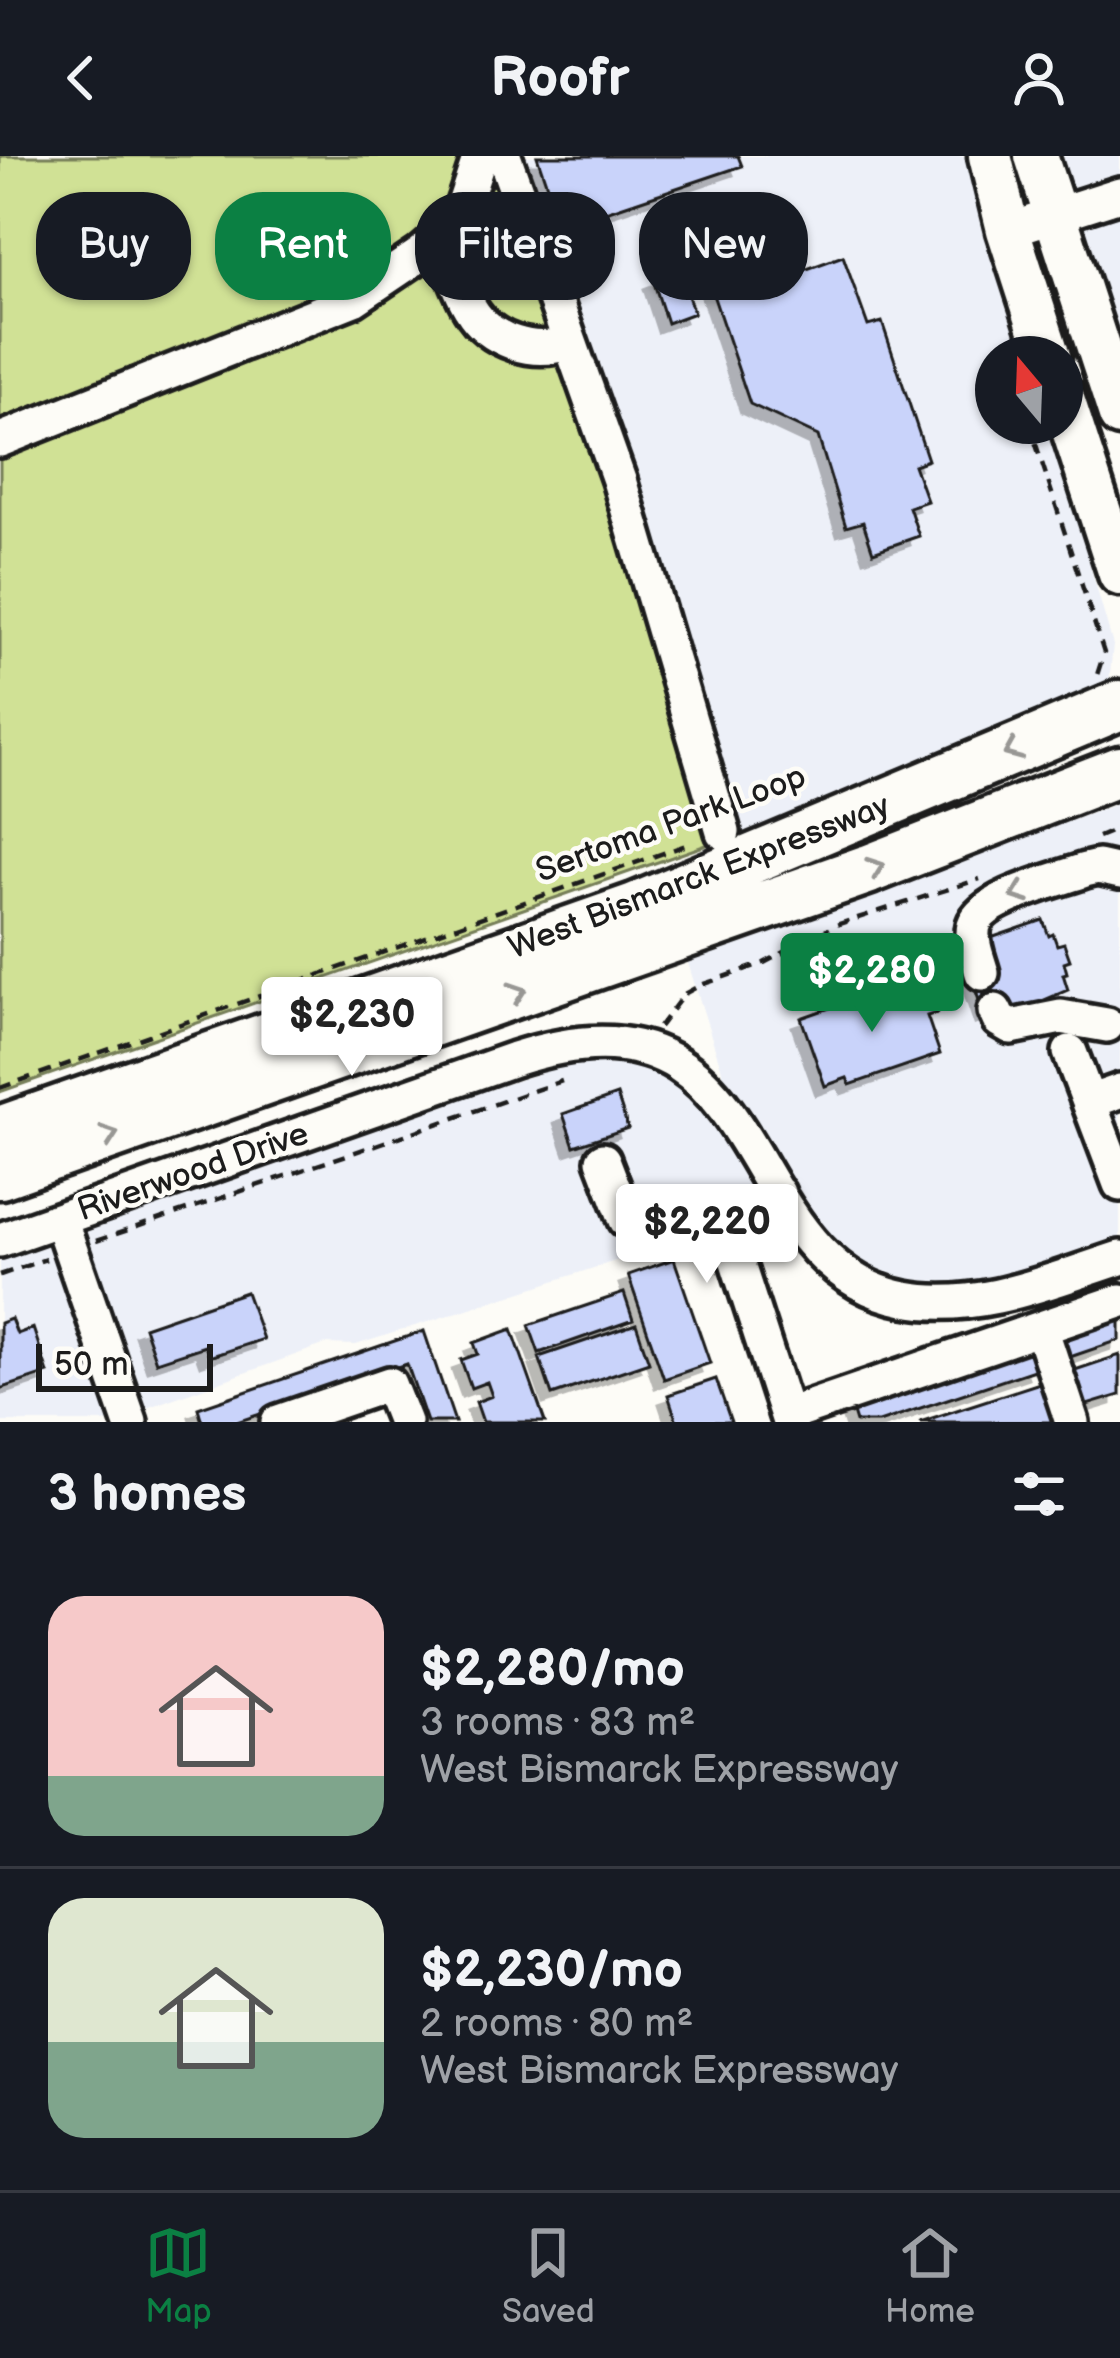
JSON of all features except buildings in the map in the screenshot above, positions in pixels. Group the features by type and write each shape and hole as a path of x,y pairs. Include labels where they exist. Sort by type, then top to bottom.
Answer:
{"highway":[{"name":"West Bismarck Expressway","path":"0,1131 635,908 1107,695"},
{"name":"West Bismarck Expressway","path":"0,1174 850,876 1120,771"}],"main road":[{"path":"990,156 1042,336"},
{"path":"1036,156 1116,388"},
{"path":"1078,444 1120,574"}],"street":[{"path":"468,192 480,156"},
{"path":"504,156 619,480 723,832"},
{"path":"1008,230 1120,194"},
{"path":"0,440 354,299 415,256"},
{"path":"466,300 471,312 519,346 548,351 569,343"},
{"path":"982,973 973,928 987,907 1085,870 1098,867 1120,872"},
{"path":"995,1011 1011,1027 1061,1017 1113,1026"},
{"name":"Riverwood Drive","path":"0,1240 65,1235 532,1053 590,1042 610,1043 681,1067 717,1097 806,1240 823,1258 865,1286 910,1300 962,1302 1120,1258"},
{"path":"1070,1052 1104,1096 1120,1184"},
{"path":"603,1160 626,1220 734,1223 778,1193"},
{"path":"734,1223 731,1250 788,1418 1120,1301"},
{"path":"65,1235 130,1422"},
{"path":"1041,1328 1072,1422"},
{"path":"278,1422 389,1384 404,1422"}],"path":[{"path":"1037,444 1104,653 1107,695"},
{"path":"1085,842 1120,828"},
{"name":"Sertoma Park Loop","path":"0,1088 723,832"},
{"path":"650,1054 667,1012 684,994 782,955 836,925 980,879"},
{"path":"0,1275 65,1235 563,1080"}],"shaded area":[{"path":"513,156 973,156 1024,336 975,336 975,444 1055,444 1113,645 1109,684 741,843 561,300 615,300 615,192 525,192"},
{"path":"1049,156 1120,156 1120,364"},
{"path":"1120,803 1120,1244 1015,1279 957,1292 901,1290 853,1266 784,1184 717,1228 356,1345 326,1344 107,1422 0,1422 0,1252 607,1051 677,1051 727,1086 687,960"}],"green space":[{"path":"0,156 513,156 525,192 415,192 415,300 561,300 738,834 0,1092"}]}
